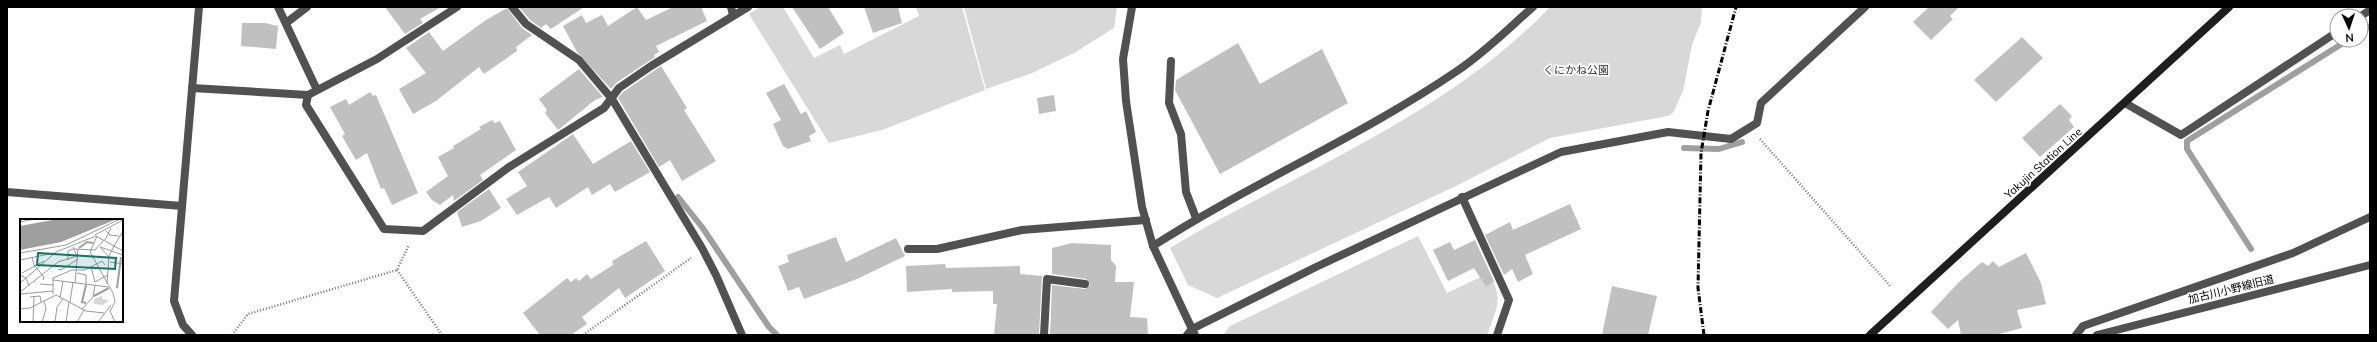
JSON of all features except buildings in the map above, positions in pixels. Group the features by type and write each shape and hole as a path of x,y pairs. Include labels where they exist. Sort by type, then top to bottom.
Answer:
{"main road":[{"name":"Yakujin Station Line","path":"1870,335 2229,7"}],"street":[{"path":"192,335 184,325 174,301 199,7"},
{"path":"278,7 317,90"},
{"path":"286,23 307,7"},
{"path":"192,88 308,95 377,59 457,7"},
{"path":"512,7 526,24 579,60 612,99 702,248 716,275 742,335"},
{"path":"308,95 306,106 384,229 423,231 509,168 604,108 619,88 732,11 748,7"},
{"path":"1132,7 1123,59 1126,101 1146,220 1153,246 1191,333 1462,198 1561,152 1668,132 1731,138 1757,123 1762,103 1865,7"},
{"path":"1153,246 1196,218 1415,99 1458,70 1495,41 1533,7"},
{"path":"2125,103 2181,135 2329,37"},
{"path":"1171,61 1169,103 1181,134 1186,192 1196,218"},
{"path":"7,192 182,206"},
{"path":"1462,198 1509,300 1497,335"},
{"path":"2076,335 2083,326 2293,253 2370,217"},
{"path":"908,249 937,249 1022,230 1146,220"},
{"name":"加古川小野線旧道","path":"2097,335 2370,265"},
{"path":"1044,335 1047,279 1085,284"}],"path":[{"path":"1750,127 1891,287"},
{"path":"232,335 248,314 397,270 409,245 423,240 423,231"},
{"path":"583,335 686,264 702,248"},
{"path":"397,270 442,335"}],"green space":[{"path":"760,7 783,7 814,58 840,45 844,54 919,16 916,7 962,7 985,90 882,130 829,143 749,14"},
{"path":"964,7 1117,7 1114,28 1074,53 1030,74 986,89"},
{"name":"くにかね公園","path":"1550,7 1702,7 1701,22 1692,45 1683,91 1673,113 1668,116 1550,138 1456,186 1217,298 1188,285 1170,248 1219,220 1369,140 1417,111 1464,80 1509,46"},
{"path":"1418,236 1447,293 1489,273 1494,282 1498,297 1496,311 1487,335 1223,335 1230,326"}],"waterway":[{"path":"2251,249 2187,149 2187,141 2335,48"},
{"path":"1684,148 1719,149 1742,142"},
{"path":"678,197 702,227 769,327 777,335"}],"railway":[{"path":"1704,335 1698,288 1701,153 1708,111 1736,7"}]}
